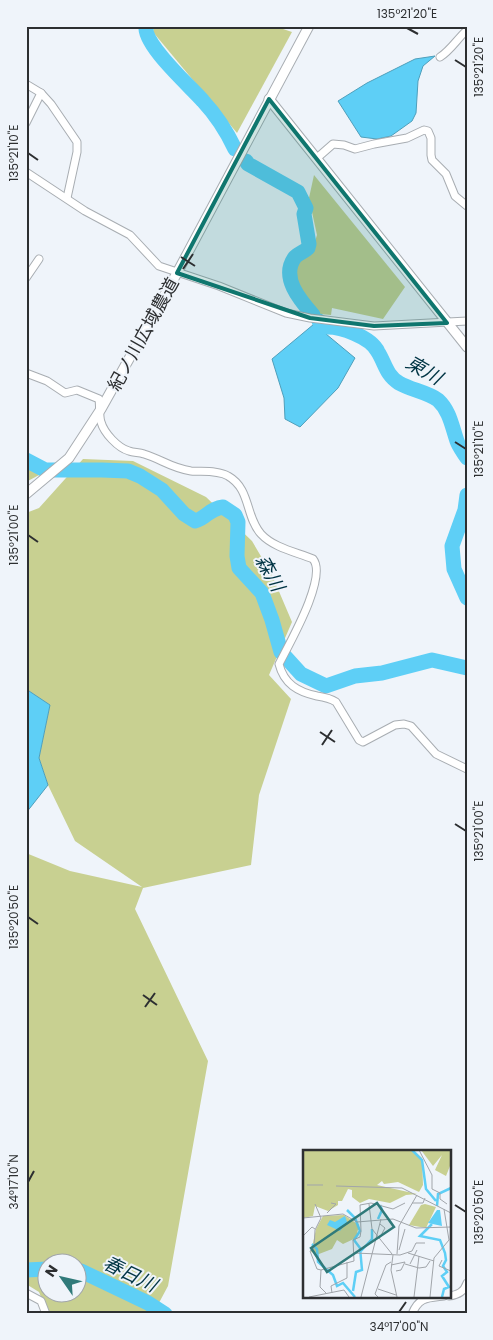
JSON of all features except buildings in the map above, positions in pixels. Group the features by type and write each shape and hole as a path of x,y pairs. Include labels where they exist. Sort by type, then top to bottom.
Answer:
{"street":[{"name":"紀ノ川広域農道","path":"30,491 69,458 101,409 178,273 309,26"},
{"path":"440,57 467,30"},
{"path":"26,84 41,93 51,104 77,142 67,198"},
{"path":"26,123 41,93"},
{"path":"269,99 467,347"},
{"path":"317,158 332,144 344,145 355,149 407,138 424,130 428,132 431,138 432,160 446,174 455,196 467,206"},
{"path":"26,172 100,220 122,229 139,243 159,266 219,286 286,313 374,326 467,321"},
{"path":"26,278 39,260"},
{"path":"26,372 47,381 65,393 77,390 99,399 102,425 118,445 125,450 144,454 182,470 227,475 243,489 248,507 260,532 275,544 312,559 315,562 316,578 314,587 304,614 279,664 281,672 300,692 331,698 336,702 359,740 363,742 370,740 395,725 404,724 411,726 428,748 436,754 467,769"},
{"path":"450,1296 458,1295 465,1289 467,1283"},
{"path":"26,1294 41,1301 46,1314"},
{"path":"412,1314 417,1303 427,1298"}],"highlighted area":[{"path":"269,99 447,323 374,326 310,318 177,273"}],"green space":[{"path":"154,26 274,26 292,32 237,133 153,32"},
{"path":"314,175 405,287 383,319 332,308 331,315 320,314 299,291 295,283 296,267 301,259 312,251 317,235 309,198"},
{"path":"83,459 133,461 206,497 252,541 272,575 292,622 269,675 291,699 259,795 251,865 143,888 135,909 208,1061 168,1286 153,1314 48,1314 43,1302 88,1302 88,1252 38,1252 38,1291 26,1284 26,853 70,871 142,887 75,841 48,785 39,758 50,705 26,689 26,513 39,508"},
{"path":"26,460 41,474 26,482"}],"water":[{"path":"435,56 423,66 418,81 416,113 412,121 391,136 377,139 361,137 338,101 367,83 415,59"},
{"path":"314,324 355,358 338,388 300,427 285,419 284,398 272,359"},
{"path":"26,689 50,705 39,758 48,785 26,813"}],"waterway":[{"name":"東川","path":"146,26 147,34 159,54 212,112 225,130 235,149"},
{"name":"東川","path":"246,161 248,164 298,192 306,208 304,214 309,244 308,248 295,257 290,272 294,288 313,315"},
{"name":"東川","path":"319,321 325,327 339,328 362,337 378,352 388,373 395,380 438,400 448,414 458,443 467,458"},
{"name":"森川","path":"26,460 45,470 128,471 162,490 184,514 195,521 223,507 235,515 238,522 237,556 239,568 262,593 281,652 301,674 326,686 355,676 382,673 432,660 467,668"},
{"name":"東川","path":"467,495 465,510 452,546 454,569 467,598"},
{"name":"春日川","path":"26,1270 38,1269"},
{"name":"春日川","path":"88,1274 148,1303 165,1314"}]}
